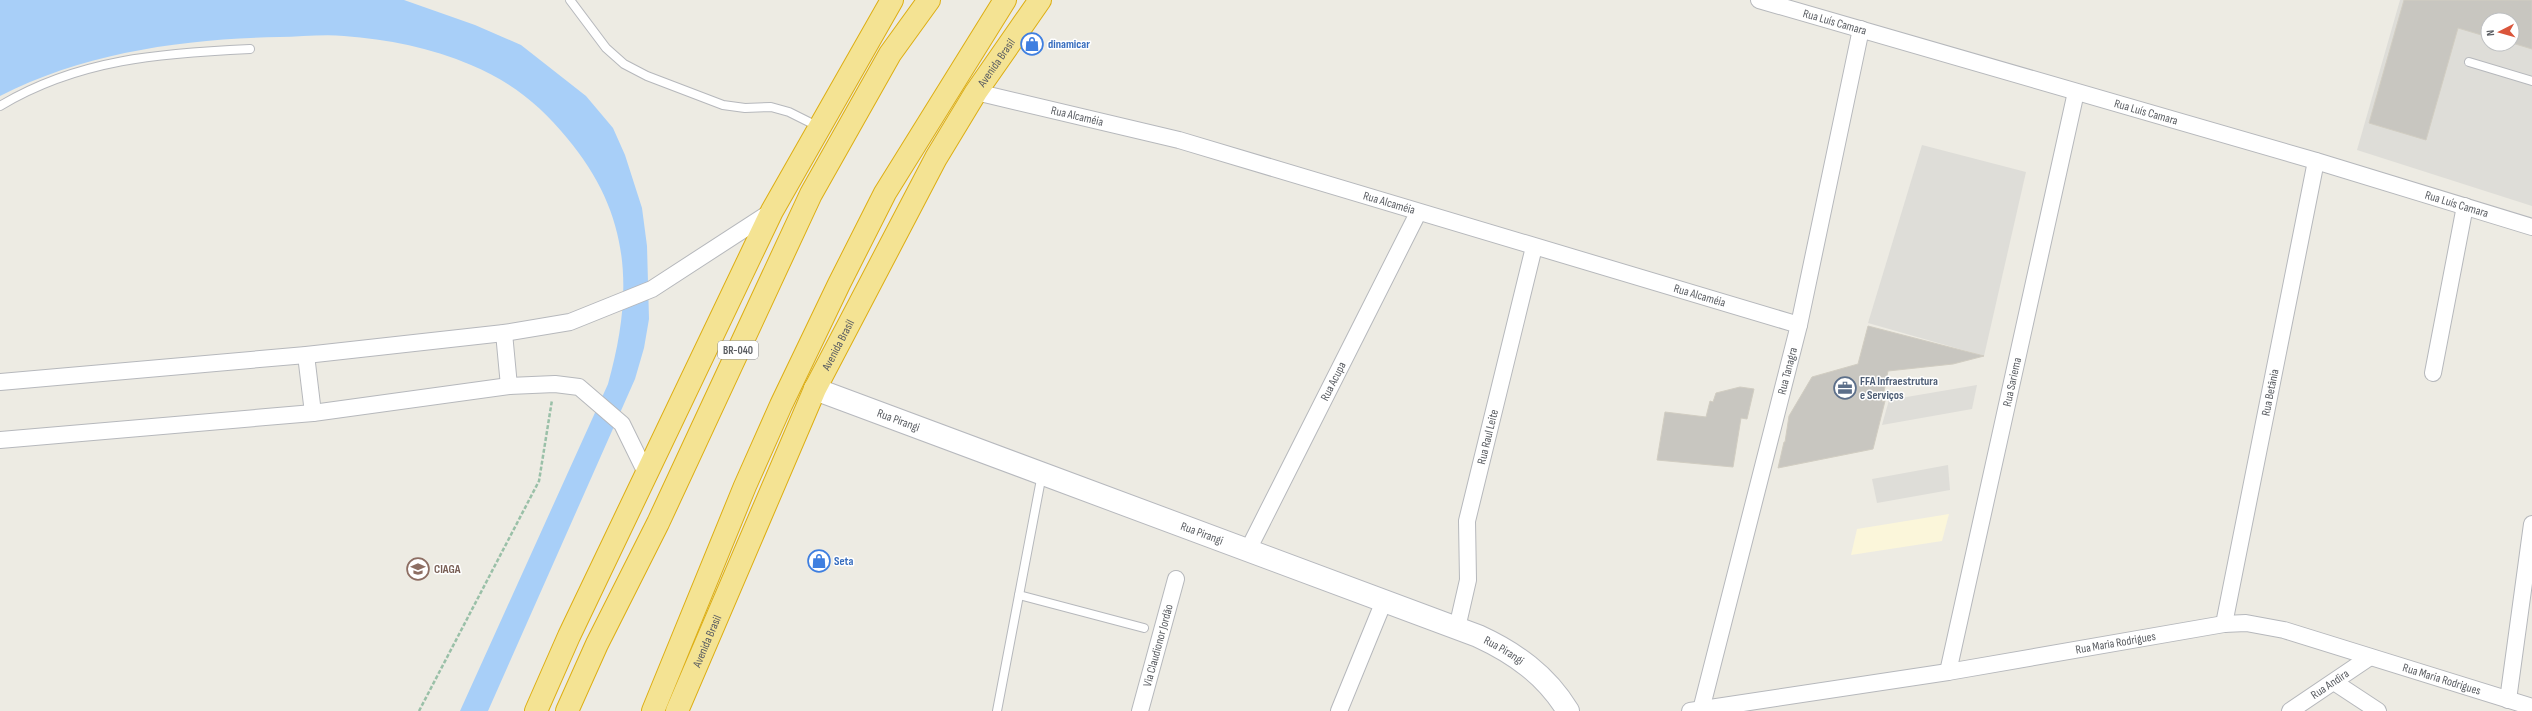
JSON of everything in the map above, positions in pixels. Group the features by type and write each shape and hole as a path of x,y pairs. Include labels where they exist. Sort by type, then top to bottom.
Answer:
{"highway":[{"path":"536,711 569,636 772,211 892,0"},
{"name":"BR-040","path":"567,711 597,644 658,523 810,194 890,54 929,0"},
{"name":"Avenida Brasil","path":"653,711 748,479 781,405 839,284 885,193 1005,0"},
{"path":"976,92 1015,12 1023,0"},
{"name":"Avenida Brasil","path":"676,711 815,389 901,222 976,92 1040,0"}],"street":[{"name":"Rua Luís Camara","path":"1759,0 2316,160 2532,226"},
{"name":"Rua Tanagra","path":"1696,710 1799,325 1861,29"},
{"name":"Rua Alcaméia","path":"976,92 1179,140 1418,213 1799,325"},
{"name":"Rua Sariema","path":"1948,672 2076,92"},
{"name":"Rua Betânia","path":"2224,624 2316,160"},
{"path":"2432,373 2465,206"},
{"path":"0,382 306,355 504,333 570,322 652,289 772,211"},
{"name":"Rua Acupa","path":"1248,550 1418,213"},
{"name":"Rua Raul Leite","path":"1457,628 1468,580 1467,521 1534,247"},
{"path":"504,333 509,386"},
{"path":"306,355 314,412"},
{"path":"0,440 314,412 509,386 555,384 578,387 593,397 622,424 647,475"},
{"name":"Rua Pirangi","path":"815,389 1043,472 1457,628 1501,647 1524,661 1543,679 1568,711"},
{"path":"2508,700 2532,524"},
{"name":"Via Claudionor Jordão","path":"1140,711 1176,579"},
{"path":"1339,711 1384,601"},
{"name":"Rua Maria Rodrigues","path":"1696,710 1948,672 2224,624 2246,623 2266,625 2532,707"},
{"name":"Rua Andira","path":"2290,711 2370,657"},
{"path":"2334,682 2378,711"}],"lane":[{"path":"570,0 606,48 624,64 647,76 723,105 745,108 770,107 789,112 820,127"},
{"path":"0,106 30,88 98,65 181,52 250,49"},
{"path":"2469,62 2532,81"},
{"path":"997,711 1043,472"},
{"path":"1019,595 1144,628"}],"path":[{"path":"419,711 539,481 555,384"}],"shaded area":[{"path":"2400,0 2532,0 2532,206 2357,150"},
{"path":"1922,145 2026,172 1984,356 1868,323"},
{"path":"1977,385 1972,409 1882,425 1889,400"},
{"path":"1948,465 1950,490 1877,503 1872,479"},
{"path":"1949,514 1942,541 1851,555 1857,529"}],"water":[{"path":"0,0 404,0 475,25 521,45 586,96 613,128 625,155 642,208 647,246 649,319 644,348 635,379 488,711 460,711 608,384 616,350 622,317 623,285 621,255 615,225 604,195 588,167 567,138 547,115 512,87 485,71 456,59 425,49 360,37 328,35 243,38 172,45 136,51 67,68 0,96"}],"building":[{"path":"2404,0 2532,0 2532,49 2520,45 2520,12 2480,12 2480,35 2458,28 2426,140 2369,123"},
{"path":"1868,326 1984,356 1953,364 1888,371 1882,402 1885,401 1873,449 1778,468 1785,442 1789,416 1812,377 1858,364"},
{"path":"1740,387 1754,389 1747,419 1741,418 1733,467 1657,460 1665,412 1706,417 1710,401 1713,402 1716,393"}],"place":[{"name":"dinamicar","path":"1032,44"},
{"name":"FFA Infraestrutura e Serviços","path":"1845,388"},
{"name":"Seta","path":"819,561"},
{"name":"CIAGA","path":"418,569"}]}
